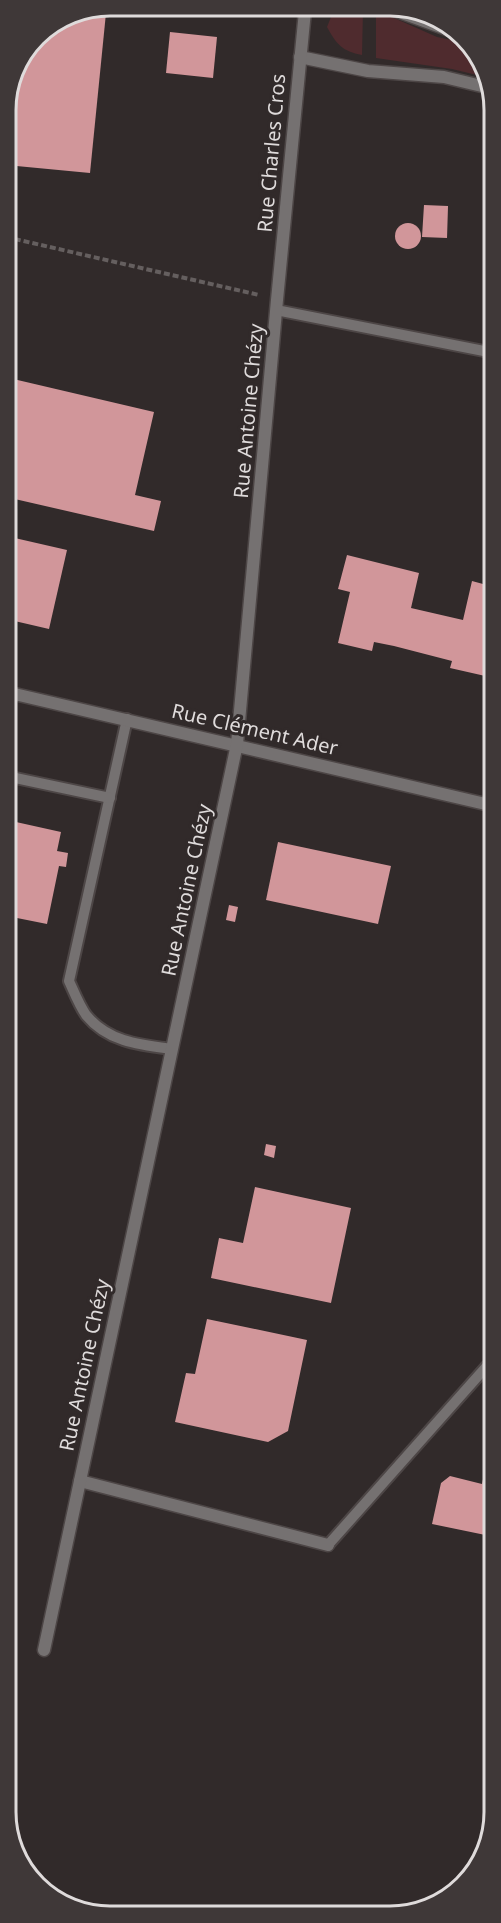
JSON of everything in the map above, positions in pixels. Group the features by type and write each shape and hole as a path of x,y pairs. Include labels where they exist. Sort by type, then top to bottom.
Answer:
{"street":[{"name":"Rue Charles Cros","path":"277,305 304,16"},
{"path":"300,57 368,71 444,77 481,86"},
{"name":"Rue Antoine Chézy","path":"44,1650 237,744 277,305"},
{"name":"Rue Clément Ader","path":"17,694 237,744 484,804"},
{"name":"Rue Antoine Chézy","path":"80,1481 328,1545"}],"lane":[{"path":"277,305 484,351"},
{"path":"127,719 69,981 86,1015 107,1034 130,1043 172,1049"},
{"path":"17,778 110,798"},
{"path":"328,1545 484,1369"}],"path":[{"path":"17,240 277,305"}],"shaded area":[{"path":"363,16 362,55 341,46 334,38 327,27 331,17"},
{"path":"376,16 390,16 437,37 453,40 469,58 477,75 452,69 376,58"}],"building":[{"path":"106,16 90,173 17,166 17,104 26,69 48,40 63,29 80,21"},
{"path":"170,32 217,37 213,78 166,73"},
{"path":"424,205 448,206 447,238 422,237"},
{"path":"408,223 417,227 421,236 417,245 408,249 399,245 395,236 399,227"},
{"path":"17,380 154,412 135,495 161,501 154,531 17,499"},
{"path":"17,538 67,550 49,629 17,621"},
{"path":"347,555 419,573 411,608 463,620 472,581 484,584 484,676 450,668 452,661 394,646 374,642 372,651 338,643 350,592 338,589"},
{"path":"17,822 61,832 57,851 68,853 66,867 59,866 47,924 17,918"},
{"path":"278,842 391,866 378,924 266,900"},
{"path":"229,905 238,907 235,922 226,920"},
{"path":"266,1144 276,1146 274,1158 264,1155"},
{"path":"255,1187 351,1208 331,1303 211,1278 219,1238 243,1243"},
{"path":"207,1319 307,1340 288,1431 268,1442 175,1422 186,1373 195,1374"},
{"path":"484,1474 484,1535 432,1524 441,1483 450,1476 482,1484"}]}
